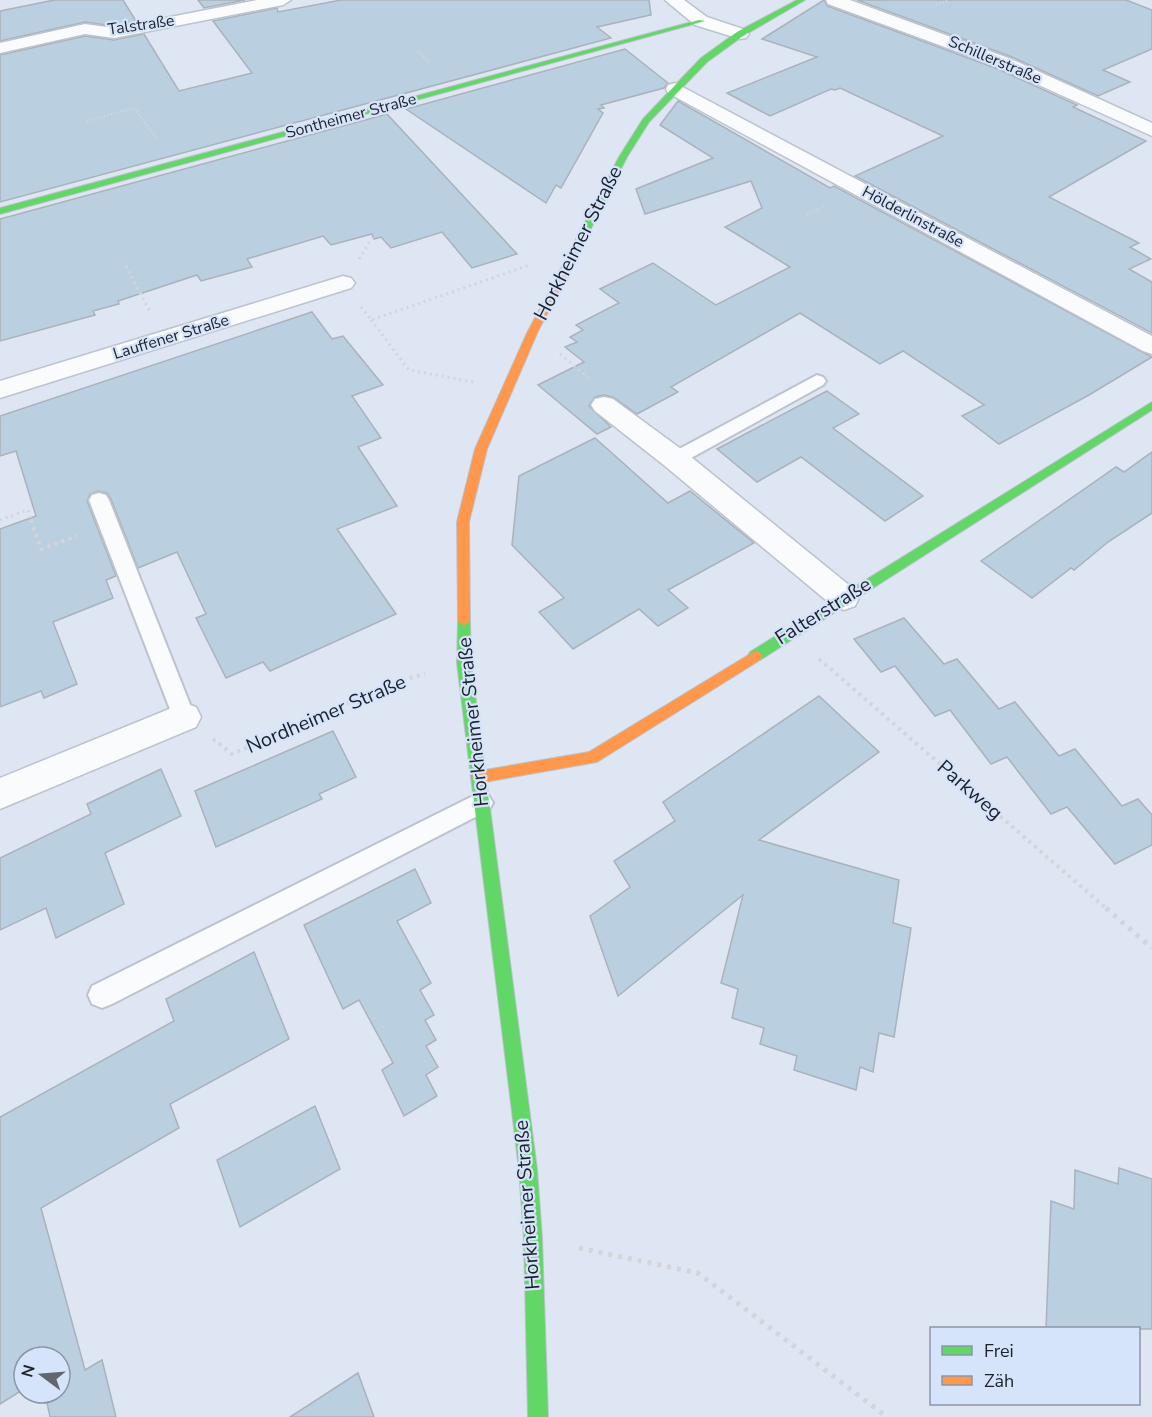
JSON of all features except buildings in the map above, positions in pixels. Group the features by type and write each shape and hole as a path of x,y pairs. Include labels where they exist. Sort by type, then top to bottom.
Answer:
{"main road":[{"name":"Horkheimer Straße","path":"538,1417 533,1238 528,1168 464,663 463,522 481,449 532,332 623,157 646,121 704,60 740,34 802,0"},
{"name":"Sontheimer Straße","path":"0,211 701,21"},
{"name":"Falterstraße","path":"479,777 592,758 1152,405"}],"street":[{"name":"Talstraße","path":"0,48 85,29 114,33 283,0"},
{"path":"673,0 701,21 740,34"},
{"name":"Schillerstraße","path":"834,0 1005,63 1152,130"},
{"name":"Hölderlinstraße","path":"675,89 1152,346"},
{"name":"Lauffener Straße","path":"0,390 343,284"},
{"path":"604,405 675,459 844,598"},
{"path":"0,794 184,717"}],"lane":[{"path":"675,459 817,381"},
{"path":"99,500 184,717"},
{"path":"102,995 482,803"}],"path":[{"path":"87,121 134,108 175,164"},
{"path":"371,320 576,250"},
{"path":"126,266 164,339"},
{"path":"343,284 409,370 507,388"},
{"path":"532,332 603,390 604,405"},
{"path":"0,520 28,510 41,549 109,525"},
{"name":"Parkweg","path":"789,633 1152,948"},
{"name":"Nordheimer Straße","path":"184,717 232,754 398,681 464,663"},
{"path":"533,1238 698,1273 887,1417"}],"traffic: fast":[{"path":"563,274 623,157 646,121 704,60 740,34 802,0"},
{"path":"0,211 701,21"},
{"path":"755,656 1152,405"},
{"path":"464,621 464,663 528,1169 533,1238 538,1417"}],"traffic: slow":[{"path":"464,621 463,522 481,449 533,331 563,274"},
{"path":"479,777 592,758 755,656"}]}
